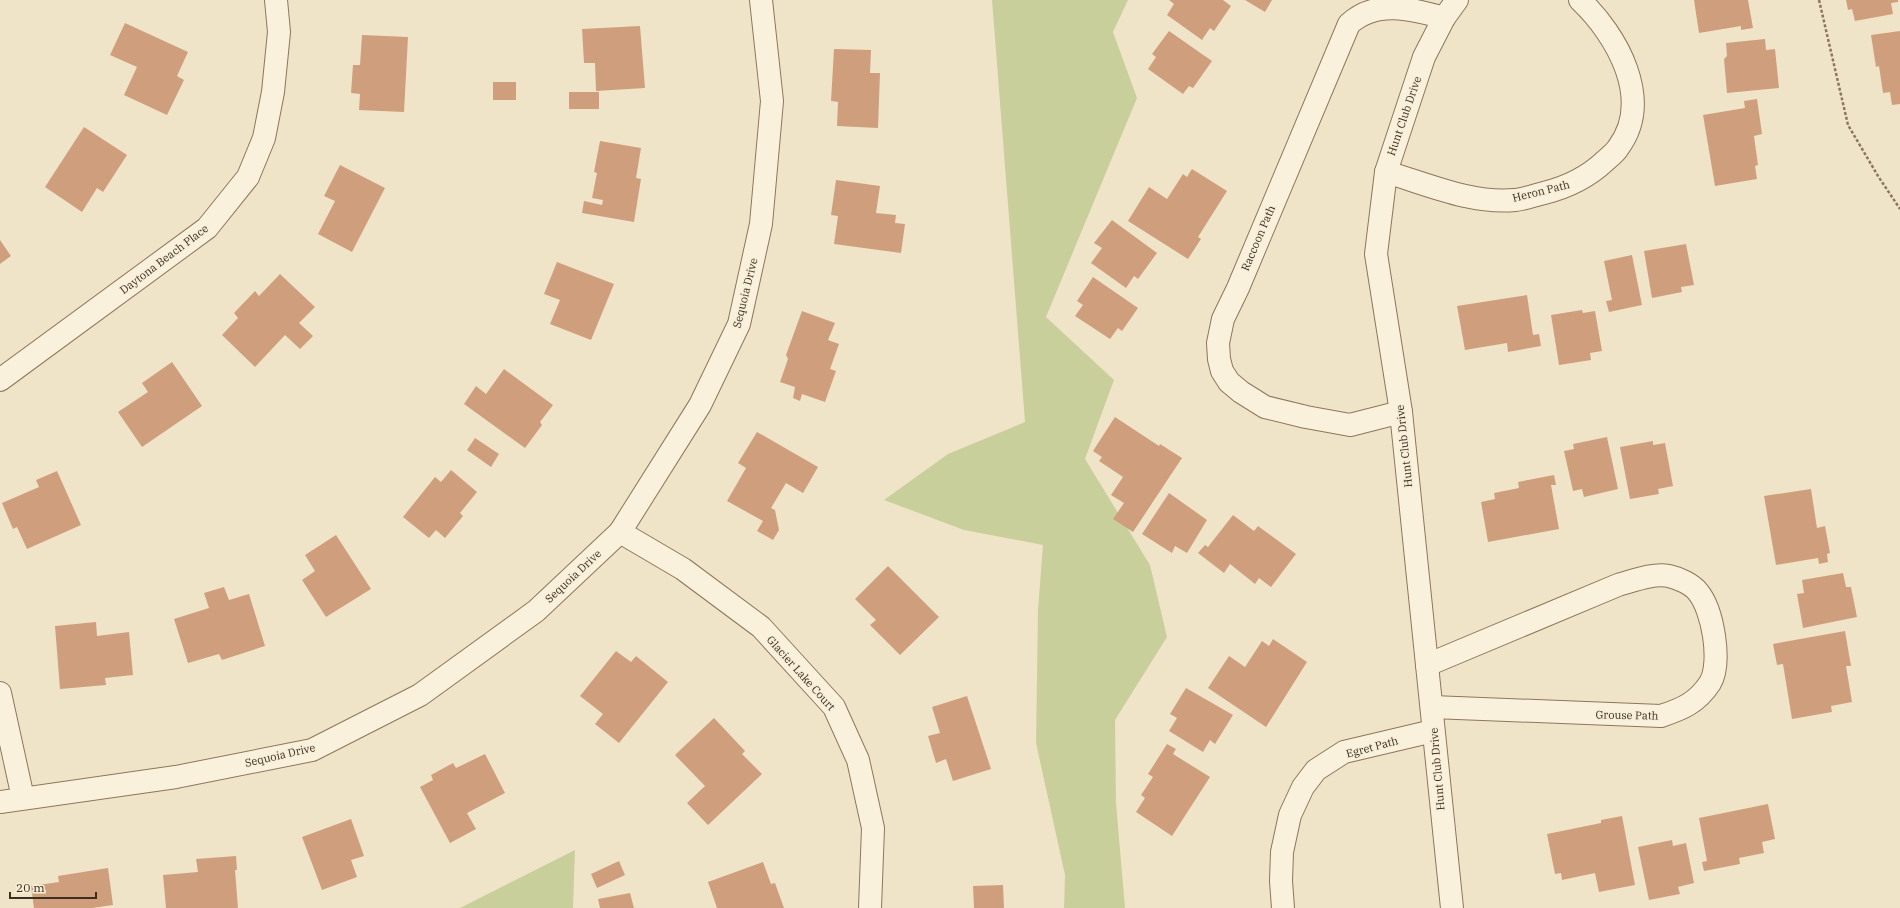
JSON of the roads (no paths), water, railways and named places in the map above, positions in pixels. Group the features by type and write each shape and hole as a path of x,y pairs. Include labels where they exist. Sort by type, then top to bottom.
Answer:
{"street":[{"name":"Daytona Beach Place","path":"0,380 207,228 248,177 264,138 273,92 279,32 276,0"},
{"name":"Sequoia Drive","path":"0,802 176,777 312,750 420,695 536,611 620,532 700,405 739,324 761,224 772,101 761,0"},
{"name":"Hunt Club Drive","path":"1452,908 1401,412 1376,254 1386,172 1424,57 1444,18 1457,0"},
{"name":"Heron Path","path":"1386,172 1478,199 1515,200 1574,183 1589,175 1603,163 1618,149 1628,129 1632,112 1631,88 1624,60 1610,34 1596,15 1580,0"},
{"name":"Raccoon Path","path":"1401,412 1350,425 1306,418 1265,407 1241,392 1229,382 1222,371 1219,359 1218,343 1223,319 1238,288 1349,24 1356,15 1365,9 1384,3 1398,4 1444,18"},
{"name":"Glacier Lake Court","path":"620,532 683,569 760,627 834,707 858,760 873,828 870,908"},
{"name":"Grouse Path","path":"1427,665 1618,585 1651,576 1668,576 1684,582 1698,591 1706,606 1713,628 1716,663 1711,682 1703,692 1684,709 1661,716 1432,707"},
{"path":"0,692 23,798"},
{"name":"Egret Path","path":"1283,908 1281,881 1282,852 1290,815 1303,787 1316,770 1344,752 1434,731"}]}
